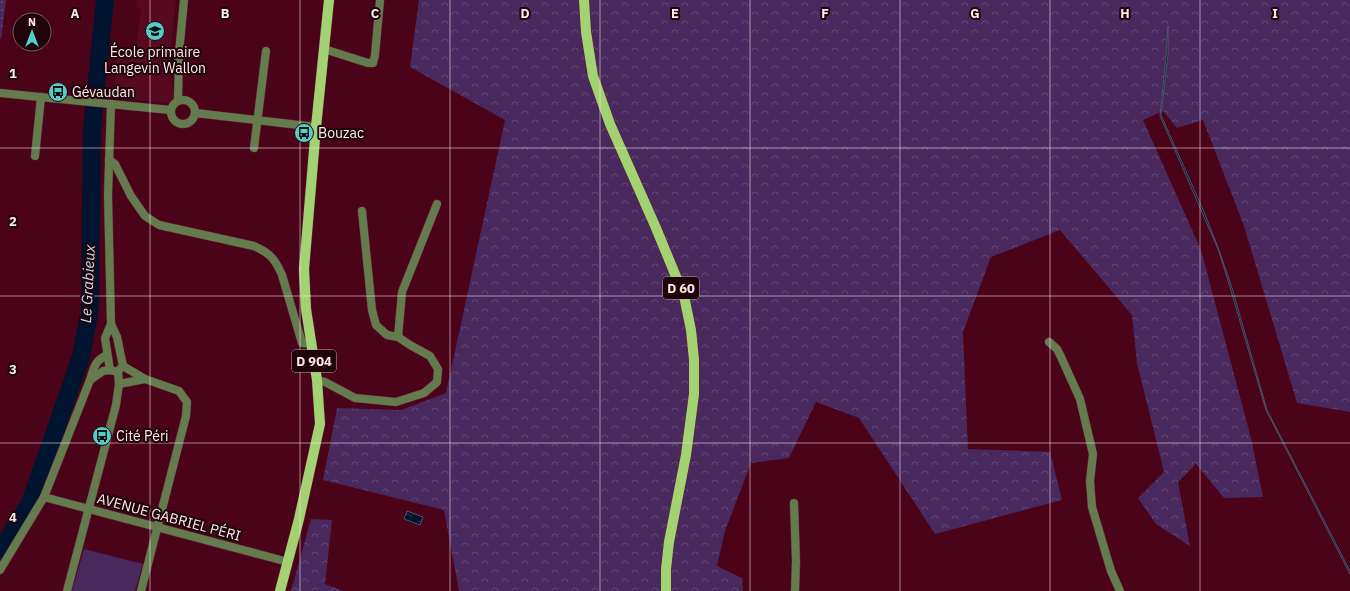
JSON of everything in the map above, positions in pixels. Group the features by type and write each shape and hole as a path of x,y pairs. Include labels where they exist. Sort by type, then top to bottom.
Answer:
{"main road":[{"name":"D 904","path":"280,591 320,424 317,380 304,290 304,269 329,0"},
{"name":"D 60","path":"584,0 586,32 593,76 610,124 684,296 691,330 694,360 694,394 686,455 669,542 666,569 666,591"}],"street":[{"path":"178,100 179,53 184,0"},
{"path":"324,50 368,64 373,63 380,0"},
{"path":"254,148 266,51"},
{"path":"0,93 170,110"},
{"path":"35,156 41,97"},
{"path":"178,100 187,100 193,105 195,113 192,120 185,124 174,121 170,114 173,104 178,100"},
{"path":"108,103 111,324 105,338 107,355 117,370"},
{"path":"195,113 316,127"},
{"path":"109,160 115,164 131,196 145,216 159,225 254,246 272,256 282,275 302,343 312,344"},
{"path":"398,337 402,292 437,204"},
{"path":"317,380 355,398 396,402 424,393 437,382 438,369 430,356 398,337 387,335 376,325 372,310 362,211"},
{"path":"67,591 116,405 119,384 117,370 117,337 111,324"},
{"path":"1049,342 1056,348 1061,357 1080,399 1093,454 1090,481 1092,507 1111,571 1120,591"},
{"path":"0,570 44,497 90,380 95,363 100,358 107,355"},
{"path":"90,380 103,371 117,370 180,391 187,402 186,416 141,591"},
{"path":"119,384 145,379"},
{"name":"AVENUE GABRIEL PÉRI","path":"44,497 288,562"},
{"path":"794,503 796,561 795,591"}],"shaded area":[{"name":"École primaire Langevin Wallon","path":"137,0 176,0 168,73 171,74 174,97 168,103 113,97 118,54 135,56 141,8 136,7"}],"green space":[{"path":"0,0 6,0 1,39 0,38"},
{"path":"419,0 1350,0 1350,412 1297,403 1244,226 1203,120 1177,128 1163,111 1143,120 1201,250 1251,438 1263,497 1224,498 1196,464 1178,482 1190,546 1156,524 1138,498 1164,472 1137,363 1132,315 1060,230 991,257 963,332 968,449 1050,452 1062,500 935,534 859,418 816,402 789,458 751,463 725,531 717,566 742,578 743,591 459,591 444,510 323,480 337,408 401,410 446,393 505,120 410,67"},
{"path":"311,519 332,520 325,584 343,591 291,591"},
{"path":"84,549 143,564 135,591 72,591"}],"water":[{"path":"1168,26 1168,54 1161,115 1204,212 1219,250 1232,288 1267,410 1350,571 1350,574 1266,410 1218,249 1160,116"},
{"path":"407,511 423,517 420,525 404,519"}],"waterway":[{"name":"Le Grabieux","path":"0,551 30,503 81,357 90,309 92,130 105,0"}],"place":[{"name":"École primaire Langevin Wallon","path":"155,31"},
{"name":"Gévaudan","path":"58,92"},
{"name":"Bouzac","path":"304,133"},
{"name":"Cité Péri","path":"102,436"}]}
